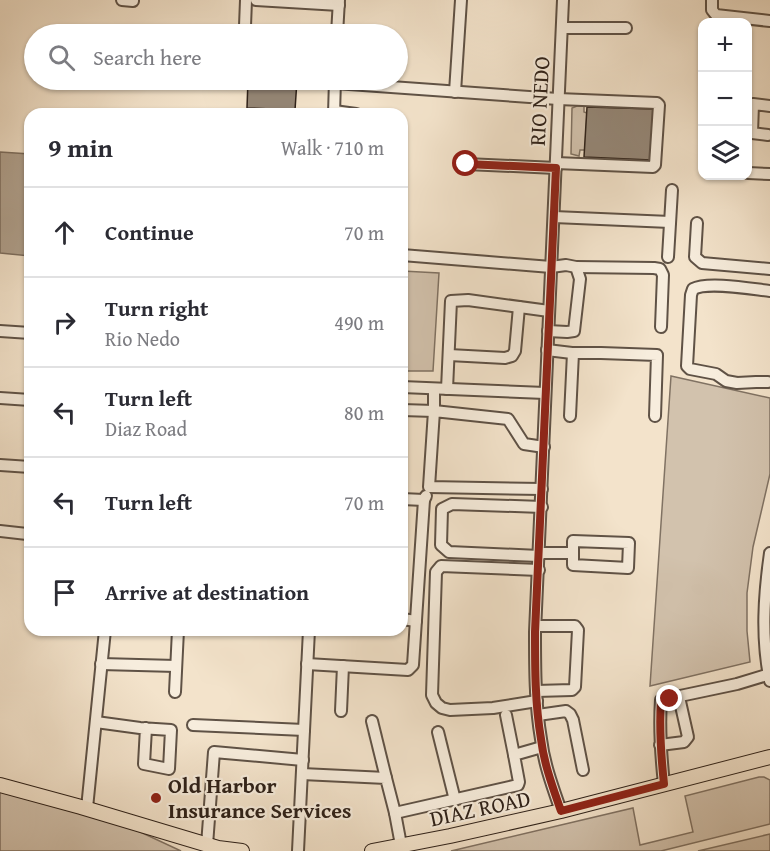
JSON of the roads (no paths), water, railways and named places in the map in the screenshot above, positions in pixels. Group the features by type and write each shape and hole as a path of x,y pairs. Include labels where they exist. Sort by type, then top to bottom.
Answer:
{"main road":[{"name":"DIAZ ROAD","path":"372,851 561,811 770,757"},
{"path":"0,785 87,808 207,845 242,851"}],"street":[{"path":"122,0 133,0"},
{"path":"245,24 246,0"},
{"path":"256,0 339,2 338,24"},
{"path":"455,92 461,0"},
{"name":"RIO NEDO","path":"561,811 542,747 536,696 536,626 563,0"},
{"path":"712,0 712,10 716,15 770,21"},
{"path":"562,28 626,28"},
{"path":"408,88 558,99 657,103 658,105 655,165 653,167 466,164"},
{"path":"334,108 335,90"},
{"path":"768,135 752,134 753,104 770,106"},
{"path":"752,173 770,174"},
{"path":"668,257 672,190"},
{"path":"554,218 670,222"},
{"path":"697,223 696,257 702,263 770,269"},
{"path":"408,255 551,267 566,265 660,269 663,275 661,327"},
{"path":"548,332 574,330 579,279 576,267"},
{"path":"769,379 737,383 726,381 716,374 690,369 687,366 693,289 699,286 711,286 770,291"},
{"path":"447,389 451,302 468,300 549,311"},
{"path":"449,355 505,358 512,356 515,351 519,307"},
{"path":"0,331 24,333"},
{"path":"547,350 657,356 655,416"},
{"path":"570,416 573,353"},
{"path":"408,387 545,393"},
{"path":"307,664 408,670 414,664 424,500 429,487 434,389"},
{"path":"0,398 24,400"},
{"path":"408,410 508,419 524,444 544,447"},
{"path":"0,465 24,467"},
{"path":"429,487 542,489"},
{"path":"408,499 424,500"},
{"path":"542,507 452,504 441,509 441,545 449,552 573,554"},
{"path":"0,531 24,534"},
{"path":"573,541 629,543 628,567 573,565 573,554 573,541"},
{"path":"664,784 660,745 661,700 770,676 764,635 764,613 770,553"},
{"path":"536,626 575,626 578,630 575,687 572,690 536,696 493,708 450,710 436,703 432,695 436,572 441,566 539,570"},
{"path":"408,620 417,621"},
{"path":"87,808 104,636"},
{"path":"175,692 178,636"},
{"path":"298,851 309,636"},
{"path":"101,664 176,666"},
{"path":"341,711 343,666"},
{"path":"660,745 684,742 688,737 679,697"},
{"path":"538,715 566,711 570,714 583,770"},
{"path":"396,813 518,785 506,715"},
{"path":"372,721 396,813 401,846"},
{"path":"96,722 146,728"},
{"path":"193,725 304,730"},
{"path":"438,732 455,800"},
{"path":"513,755 542,747"},
{"path":"207,845 214,752 303,760"},
{"path":"302,774 386,778"}],"place":[{"name":"Old Harbor Insurance Services","path":"156,798"}]}
